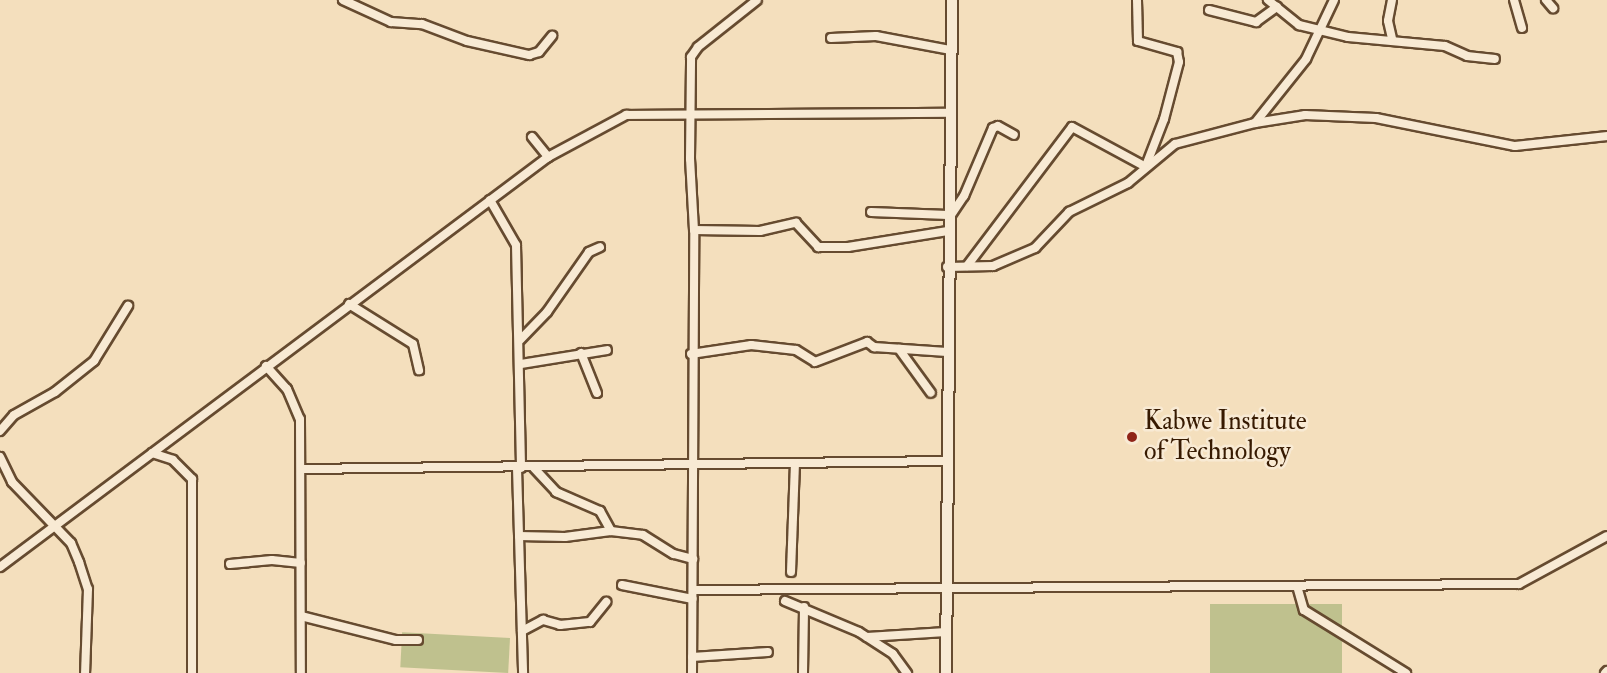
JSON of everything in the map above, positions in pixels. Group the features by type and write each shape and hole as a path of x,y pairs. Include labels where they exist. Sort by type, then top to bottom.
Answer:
{"street":[{"path":"343,0 383,19 422,24 467,41 529,55 539,52 552,36"},
{"path":"692,673 694,230 691,57 757,0"},
{"path":"946,673 948,112 952,0"},
{"path":"1137,0 1138,41 1177,52 1179,62 1164,119 1145,165"},
{"path":"1268,0 1299,24 1348,37 1392,39 1445,46 1467,56 1496,59"},
{"path":"1256,123 1306,59 1318,29 1334,0"},
{"path":"1392,0 1388,21 1392,39"},
{"path":"1514,0 1522,28"},
{"path":"1545,0 1553,8"},
{"path":"1209,10 1256,22 1277,7"},
{"path":"831,38 876,36 950,50"},
{"path":"0,567 548,157 626,115 948,112"},
{"path":"947,267 1001,264 1035,249 1069,212 1128,183 1145,165 1183,140 1256,123 1305,115 1376,118 1515,146 1607,136"},
{"path":"694,230 760,231 796,223 818,247 848,247 948,222 964,196 993,128 998,126 1014,135"},
{"path":"967,266 1071,127 1145,165"},
{"path":"532,137 548,157"},
{"path":"490,200 516,245 521,364 519,536 523,673"},
{"path":"871,212 948,222"},
{"path":"520,340 547,312 589,252 600,247"},
{"path":"350,304 413,344 419,370"},
{"path":"0,431 14,415 55,392 94,361 128,306"},
{"path":"692,354 751,345 796,350 815,362 857,342 899,349 947,352"},
{"path":"899,349 931,393"},
{"path":"521,364 607,350"},
{"path":"581,353 597,393"},
{"path":"266,366 287,389 300,419 302,469 301,673"},
{"path":"152,453 173,460 192,479 192,673"},
{"path":"0,457 12,482 71,543 88,589 85,673"},
{"path":"302,469 534,468 946,461"},
{"path":"791,572 795,463"},
{"path":"534,468 556,492 600,512 611,531"},
{"path":"519,536 565,537 611,531 643,535 674,554 693,560"},
{"path":"693,590 1234,584 1297,586 1519,584 1538,577 1607,536"},
{"path":"230,564 272,560 302,563"},
{"path":"622,585 693,599"},
{"path":"1297,586 1304,610 1406,673"},
{"path":"785,601 804,607 867,638 893,654 907,673"},
{"path":"522,631 543,620 560,625 590,622 606,602"},
{"path":"803,673 804,607"},
{"path":"301,616 396,640 418,640"},
{"path":"867,638 946,632"},
{"path":"692,657 768,652"}],"green space":[{"path":"1210,604 1342,604 1342,673 1210,673"},
{"path":"402,632 510,638 508,673 400,667"}],"place":[{"name":"Kabwe Institute of Technology","path":"1132,437"}]}
